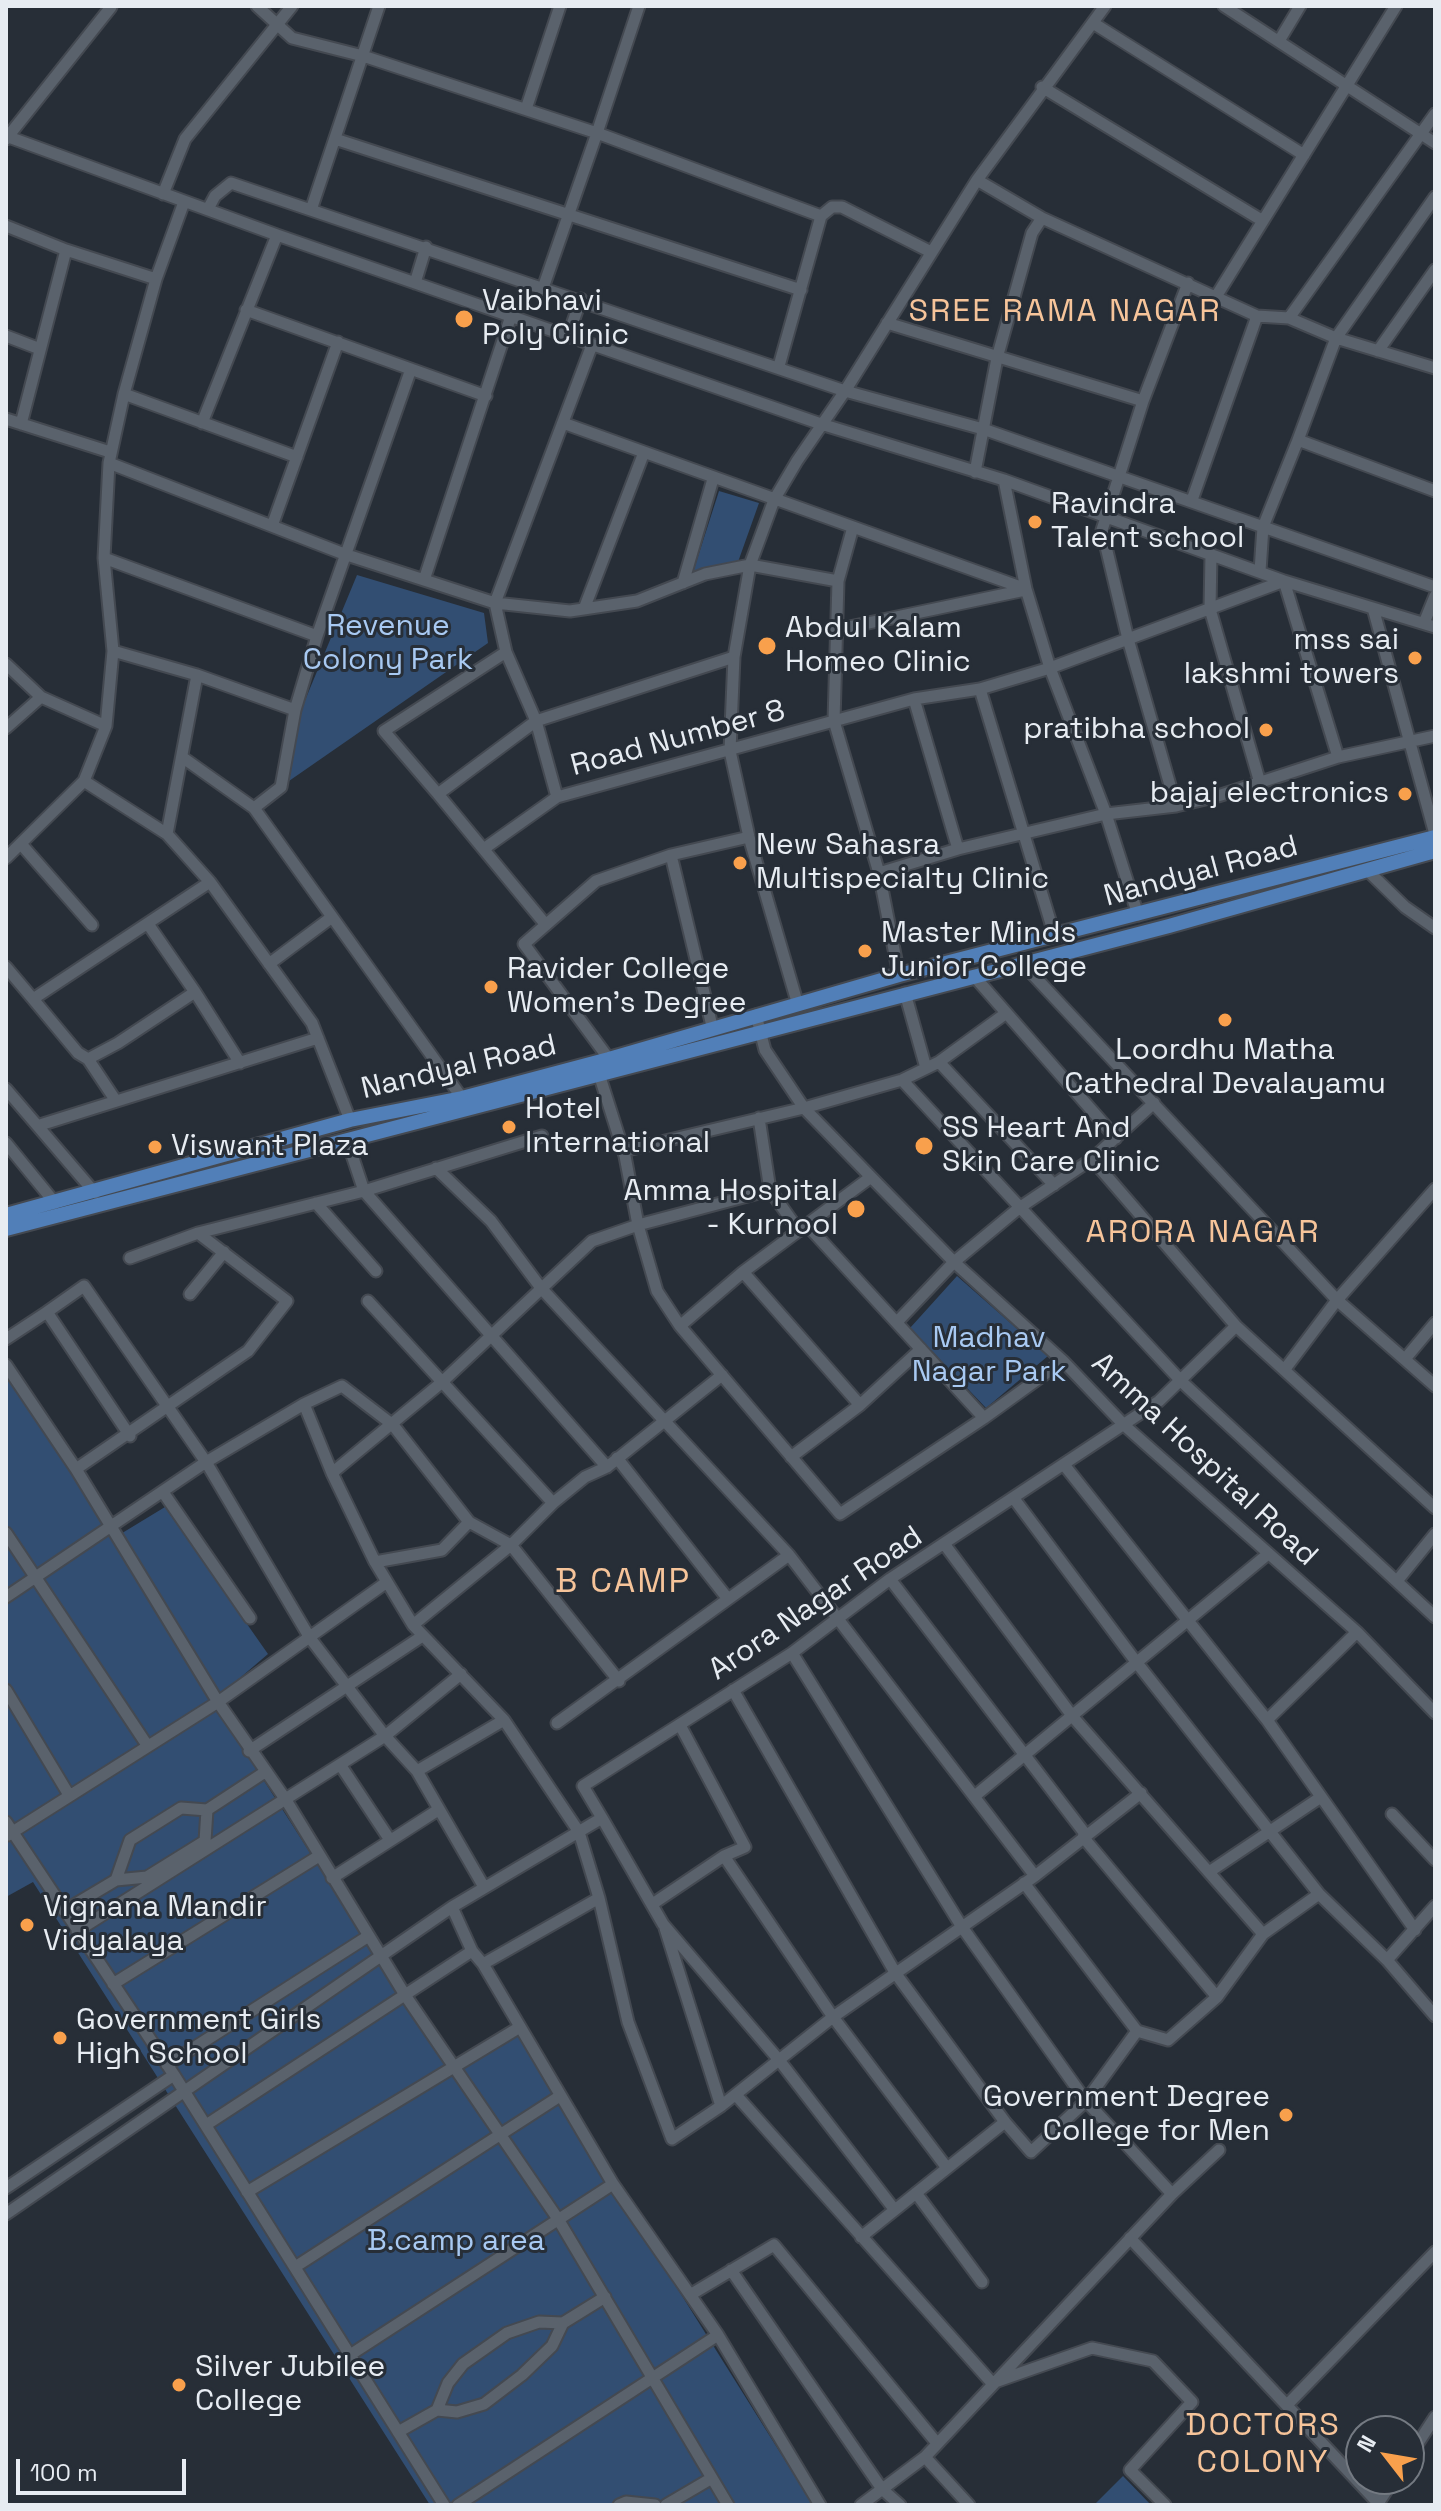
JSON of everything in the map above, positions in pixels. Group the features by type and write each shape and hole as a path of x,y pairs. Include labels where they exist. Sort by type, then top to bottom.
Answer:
{"main road":[{"name":"Nandyal Road","path":"6,1215 95,1193 350,1120 462,1098 609,1059 712,1026 899,975 1055,937 1435,835"},
{"name":"Nandyal Road","path":"6,1229 974,976 1435,851"}],"street":[{"path":"257,6 292,38 363,56 526,109 821,216"},
{"path":"163,194 185,139 292,6"},
{"path":"311,210 379,6"},
{"path":"526,109 560,6"},
{"path":"543,288 639,6"},
{"path":"798,1005 749,837 730,751 734,657 750,565 774,500 821,424 845,391 977,180 1042,87 1105,6"},
{"path":"1224,6 1348,83 1435,143"},
{"path":"1279,41 1300,6"},
{"path":"1217,295 1396,6"},
{"path":"111,7 7,137 592,345 821,424 1004,480 1284,581 1430,625 1435,596"},
{"path":"1093,23 1304,155"},
{"path":"1042,87 1263,221"},
{"path":"1289,318 1435,114"},
{"path":"335,139 801,290"},
{"path":"977,180 1042,218 1217,295 1257,316 1289,318 1336,338 1435,368"},
{"path":"208,209 215,196 231,183 779,366 845,391 983,429 1435,587"},
{"path":"1260,571 1263,527 1336,338 1435,197"},
{"path":"6,858 84,781 106,726 113,651 104,558 109,457 156,279 184,202"},
{"path":"779,366 821,216 832,207 842,207 931,252"},
{"path":"975,472 997,358 1032,233 1042,218"},
{"path":"6,226 66,250 156,279"},
{"path":"202,423 277,235"},
{"path":"415,283 426,247"},
{"path":"21,424 66,250"},
{"path":"1378,351 1435,270"},
{"path":"1176,806 1128,639 1102,530 1143,401 1188,283"},
{"path":"568,336 581,299"},
{"path":"246,310 486,396"},
{"path":"424,580 511,316"},
{"path":"1192,500 1257,316"},
{"path":"887,323 1143,401"},
{"path":"6,336 40,349"},
{"path":"272,526 338,342"},
{"path":"557,797 536,721 506,652 495,603 592,345"},
{"path":"254,808 281,787 295,710 317,636 411,369"},
{"path":"124,394 297,457"},
{"path":"6,419 109,457 344,554 495,603 570,611 584,609 637,601 683,583 750,565 838,581"},
{"path":"563,423 643,455 1026,589"},
{"path":"1298,440 1435,491"},
{"path":"584,609 643,455"},
{"path":"683,583 713,479"},
{"path":"1004,480 1026,589 1050,668 1106,814 1138,915"},
{"path":"853,527 838,581 834,721 879,873 899,975"},
{"path":"1211,554 1210,609 1260,783"},
{"path":"104,558 317,636"},
{"path":"1284,581 1338,757"},
{"name":"Road Number 8","path":"485,848 557,797 914,699 980,689 1050,668 1284,581"},
{"path":"835,630 1026,589"},
{"path":"1373,608 1435,835"},
{"path":"113,651 197,675 295,710"},
{"path":"506,652 384,731 485,848 546,925"},
{"path":"438,794 536,721 734,657"},
{"path":"6,664 41,697 106,726"},
{"path":"167,834 197,675"},
{"path":"980,689 1055,937"},
{"path":"6,728 41,697"},
{"path":"914,699 958,849"},
{"path":"879,873 958,849 1026,836 1106,814 1176,806 1338,757 1435,736"},
{"path":"182,757 254,808 462,1098"},
{"path":"84,781 167,834 210,882 312,1023 350,1120"},
{"path":"609,1059 524,944 596,881 671,855 749,837"},
{"path":"21,844 92,925"},
{"path":"671,855 712,1026"},
{"path":"1367,870 1405,907 1435,928"},
{"path":"33,999 210,882"},
{"path":"269,964 332,917"},
{"path":"148,924 240,1063"},
{"path":"1022,963 1337,1300 1435,1386"},
{"path":"6,967 78,1053 88,1059 116,1101"},
{"path":"974,976 1116,1138"},
{"path":"88,1059 195,992"},
{"path":"905,993 926,1068"},
{"path":"623,1151 804,1108 902,1080 939,1062 1005,1014"},
{"path":"756,1015 765,1050 804,1108"},
{"path":"40,1125 318,1038"},
{"path":"939,1062 1054,1185"},
{"path":"599,1074 623,1151 638,1225 657,1291 680,1326 840,1514 1063,1361"},
{"path":"902,1080 1182,1382 1435,1617"},
{"path":"6,1089 40,1125 95,1193"},
{"path":"897,1322 954,1262 1019,1208 1092,1159 1154,1103"},
{"name":"Amma Hospital Road","path":"804,1108 954,1262 1063,1361 1124,1425 1357,1632 1435,1713"},
{"path":"759,1118 770,1190 984,1418"},
{"path":"130,1258 198,1233 364,1191 542,1136"},
{"path":"347,1140 364,1191 607,1467"},
{"path":"6,1143 55,1203"},
{"path":"1092,1159 1236,1326 1435,1508"},
{"path":"436,1168 491,1221 541,1288 789,1555 976,1795 1035,1876"},
{"path":"680,1326 743,1272 871,1177"},
{"path":"1285,1369 1337,1300 1435,1189"},
{"path":"332,1473 441,1383 592,1241 638,1225 770,1190"},
{"path":"316,1203 376,1271"},
{"path":"76,1469 130,1436 248,1351 287,1301 198,1233"},
{"path":"190,1294 224,1252"},
{"path":"743,1272 860,1405"},
{"path":"6,1339 84,1286 206,1462 310,1638 385,1736 417,1771 484,1887"},
{"path":"368,1301 553,1503"},
{"path":"47,1312 130,1436"},
{"path":"1405,1359 1435,1323"},
{"name":"Arora Nagar Road","path":"602,1818 583,1786 792,1653 890,1579 1015,1500 1124,1425 1182,1382 1236,1326"},
{"path":"791,1457 860,1405 921,1349"},
{"path":"6,1365 112,1526 249,1751 286,1800 367,1937 452,2068 558,2219 728,2505"},
{"path":"413,1625 511,1545 553,1503 585,1477 607,1467 722,1375"},
{"path":"6,1597 206,1462 304,1404 342,1386 393,1425 469,1522 511,1545 619,1681"},
{"path":"304,1404 332,1473 375,1562 413,1625 421,1637 504,1720 579,1832 599,1898 628,2022 672,2139 736,2095 833,2017 1035,1876 1141,1793"},
{"path":"617,1458 728,1599"},
{"path":"1065,1466 1267,1720 1415,1930"},
{"path":"163,1492 250,1618"},
{"path":"1015,1500 1137,1663 1319,1894 1387,1960 1435,2016"},
{"path":"375,1562 442,1550 469,1522"},
{"path":"6,1533 147,1745"},
{"path":"1397,1581 1435,1534"},
{"path":"945,1545 1073,1717 1263,1934"},
{"path":"976,1795 1268,1554"},
{"path":"557,1723 789,1555"},
{"path":"890,1579 1084,1836 1217,1997"},
{"path":"387,1582 218,1702 8,1830 206,2125 444,2505"},
{"path":"1267,1720 1357,1632"},
{"path":"249,1751 421,1637"},
{"path":"792,1653 962,1927 1086,2101 1172,2194"},
{"path":"77,1931 341,1766 385,1736 461,1674"},
{"path":"6,1690 69,1795"},
{"path":"733,1690 896,1974 1005,2122 1031,2152 1086,2101 1137,2031"},
{"path":"417,1771 504,1720"},
{"path":"654,1903 724,1856 745,1847 680,1725"},
{"path":"341,1766 390,1840"},
{"path":"116,1880 130,1840 181,1808 207,1810 265,1772"},
{"path":"1209,1872 1321,1797"},
{"path":"64,1911 116,1880 147,1877 205,1841 207,1810"},
{"path":"332,1878 438,1810"},
{"path":"1392,1814 1435,1860"},
{"path":"6,2214 185,2094 452,1907 602,1818 654,1903 663,1924 721,2106"},
{"path":"113,1984 319,1856"},
{"path":"724,1856 833,2017 947,2168"},
{"path":"1024,1883 1137,2031 1168,2040 1217,1997 1263,1934 1319,1894"},
{"path":"483,1964 599,1898"},
{"path":"1387,1960 1435,1906"},
{"path":"452,1907 472,1951 483,1964 613,2184 718,2335 820,2505"},
{"path":"663,1924 779,2060 894,2209"},
{"path":"6,2188 170,2070 367,1937"},
{"path":"206,2125 472,1951"},
{"path":"247,2192 520,2027"},
{"path":"736,2095 992,2383"},
{"path":"295,2267 560,2096"},
{"path":"861,2237 1005,2122"},
{"path":"861,2505 925,2457 1172,2194 1219,2150"},
{"path":"350,2355 613,2184"},
{"path":"916,2193 982,2282"},
{"path":"1130,2238 1379,2505"},
{"path":"690,2295 774,2245 936,2442"},
{"path":"1287,2405 1435,2252"},
{"path":"731,2270 882,2489 900,2505"},
{"path":"398,2432 437,2410 457,2412 484,2404 522,2375 552,2346 563,2323 605,2297"},
{"path":"437,2410 448,2383 463,2364 507,2333 539,2322 563,2323"},
{"path":"458,2505 718,2335"},
{"path":"992,2383 1092,2348 1153,2361 1192,2402 1130,2470 1165,2505"},
{"path":"925,2457 969,2505"},
{"path":"666,2505 712,2478"},
{"path":"619,2505 626,2502 655,2505"}],"green space":[{"path":"719,491 759,503 738,562 693,572"},
{"name":"Revenue Colony Park","path":"357,575 484,613 488,643 289,781 301,710"},
{"name":"Madhav Nagar Park","path":"957,1276 1048,1356 986,1408 910,1328"},
{"name":"B.camp area","path":"6,1374 114,1538 165,1507 268,1654 213,1701 451,2073 518,2034 813,2505 430,2505 33,1882 6,1897"},
{"path":"1123,2476 1151,2505 1094,2505"}],"place":[{"name":"Vaibhavi Poly Clinic","path":"464,319"},
{"name":"Ravindra Talent school","path":"1035,522"},
{"name":"Abdul Kalam Homeo Clinic","path":"767,646"},
{"name":"mss sai lakshmi towers","path":"1415,658"},
{"name":"pratibha school","path":"1266,730"},
{"name":"bajaj electronics","path":"1405,794"},
{"name":"New Sahasra Multispecialty Clinic","path":"740,863"},
{"name":"Master Minds Junior College","path":"865,951"},
{"name":"Ravider College Women's Degree","path":"491,987"},
{"name":"Loordhu Matha Cathedral Devalayamu","path":"1225,1020"},
{"name":"Hotel International","path":"509,1127"},
{"name":"SS Heart And Skin Care Clinic","path":"924,1146"},
{"name":"Viswant Plaza","path":"155,1147"},
{"name":"Amma Hospital - Kurnool","path":"856,1209"},
{"name":"Vignana Mandir Vidyalaya","path":"27,1925"},
{"name":"Government Girls High School","path":"60,2038"},
{"name":"Government Degree College for Men","path":"1286,2115"},
{"name":"Silver Jubilee College","path":"179,2385"}],"district":[{"name":"SREE RAMA NAGAR","path":"1065,312"},
{"name":"ARORA NAGAR","path":"1203,1233"},
{"name":"B CAMP","path":"623,1583"},
{"name":"DOCTORS COLONY","path":"1263,2444"}]}
